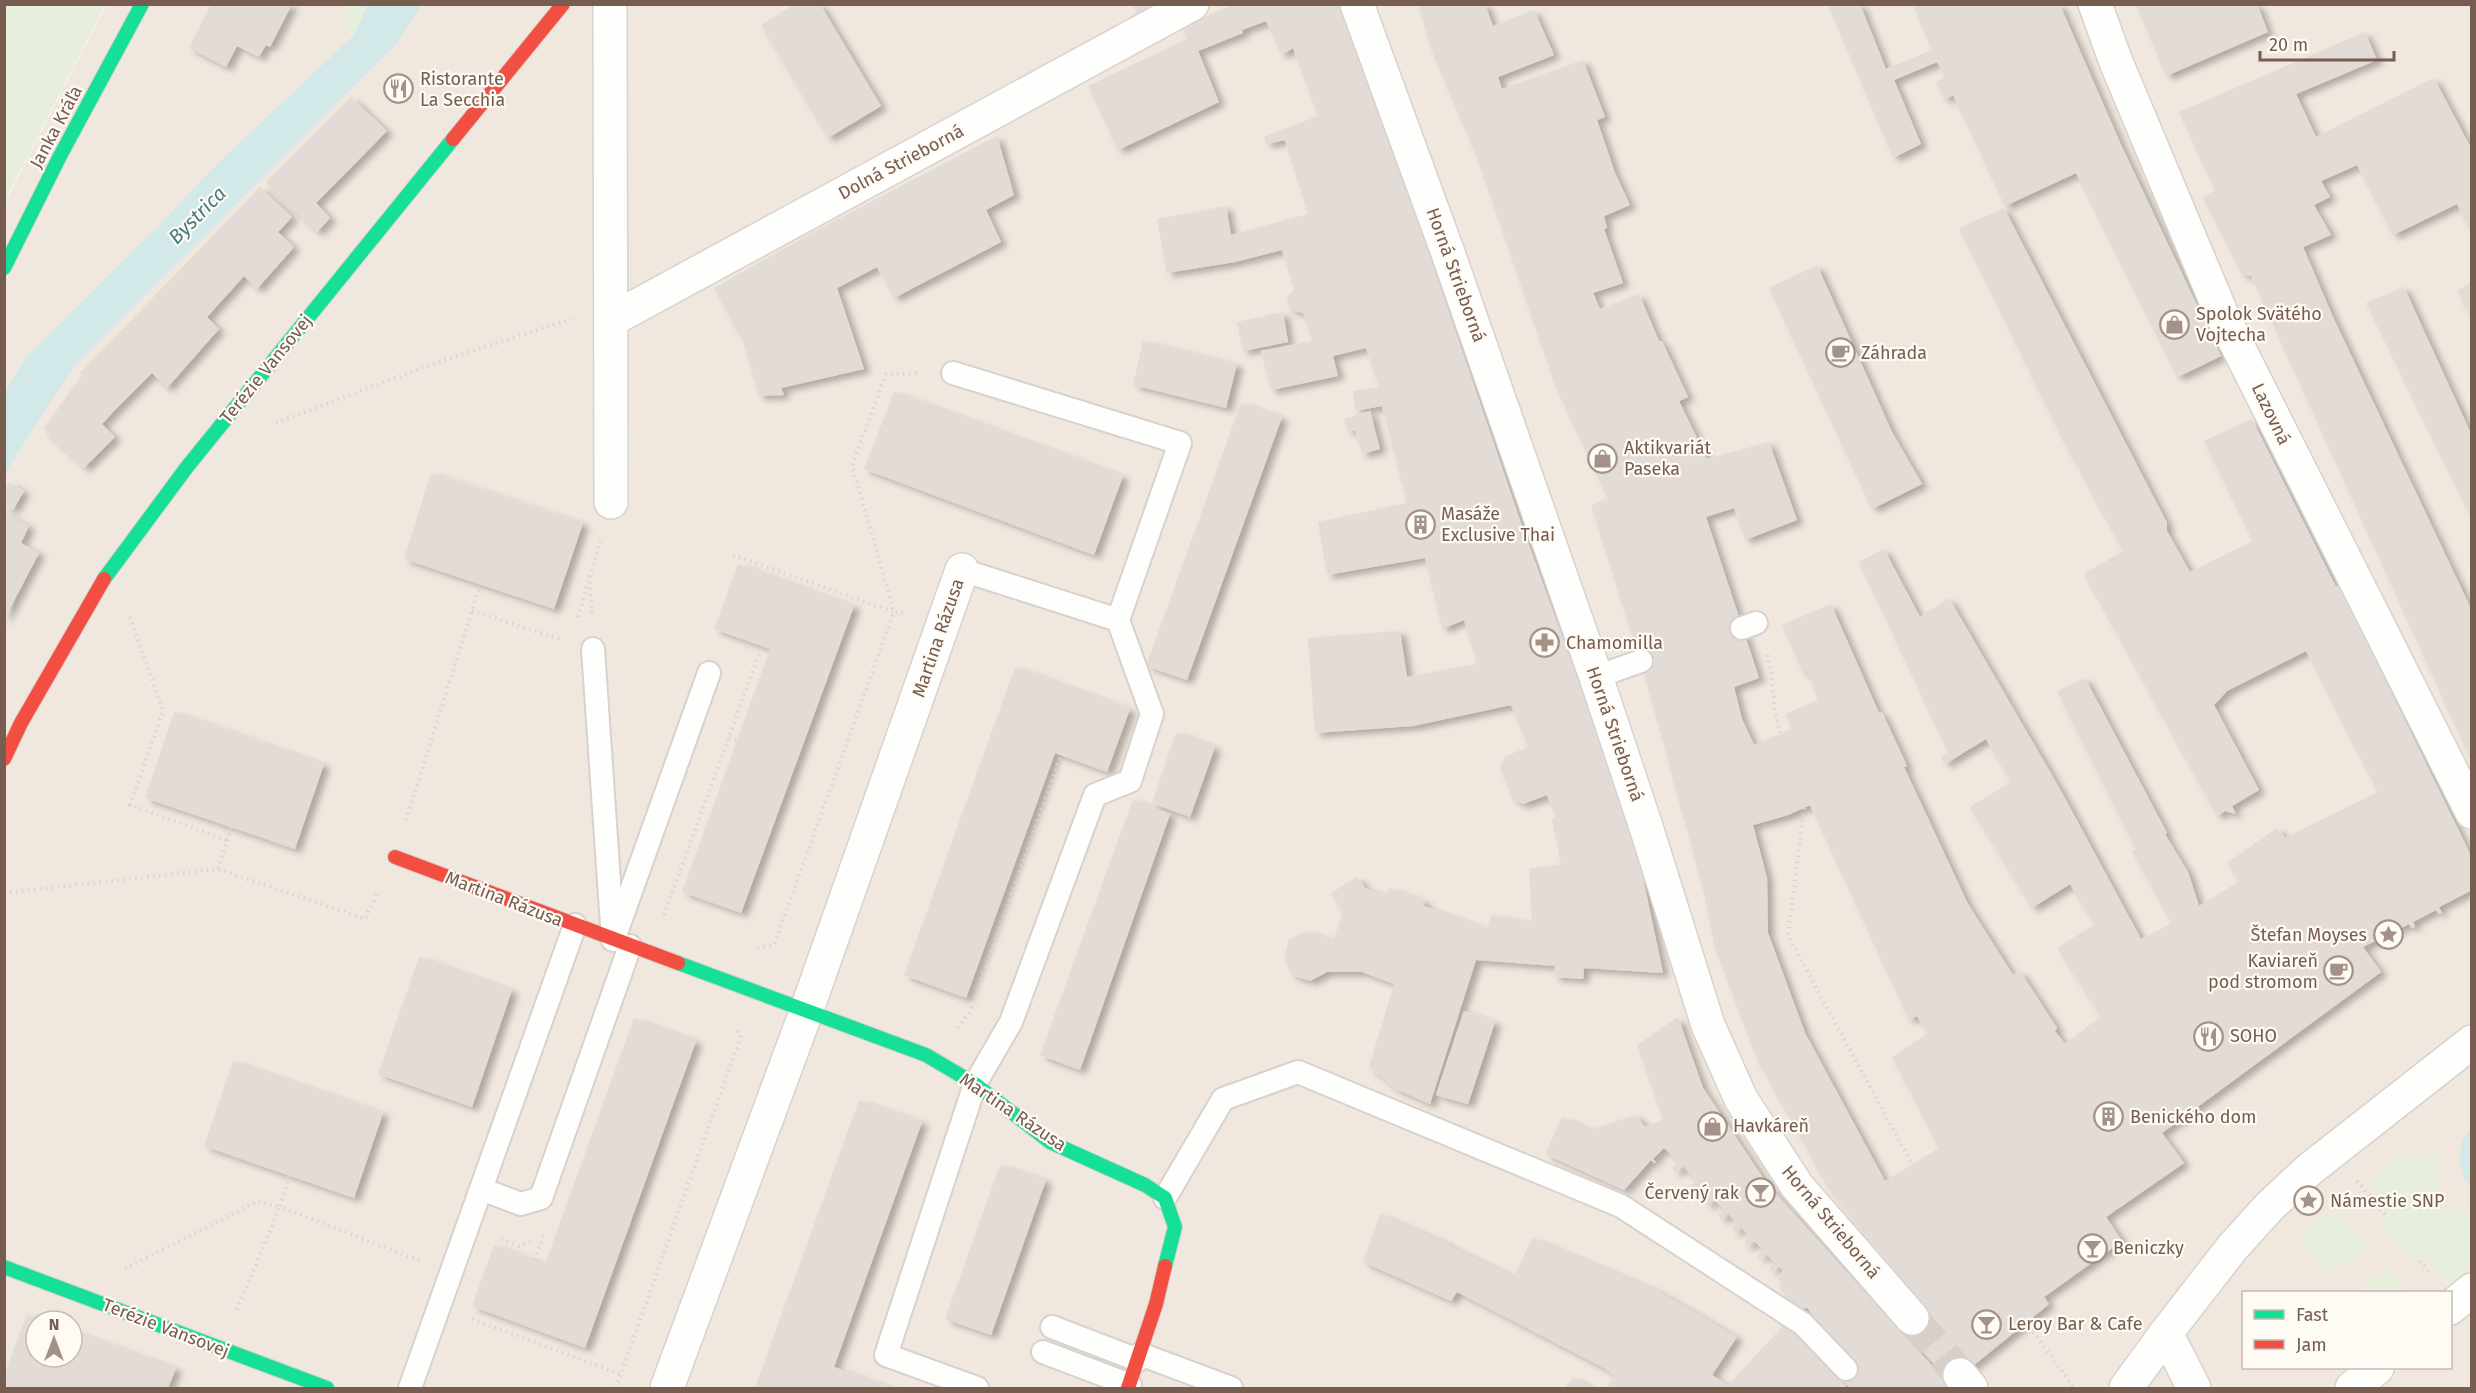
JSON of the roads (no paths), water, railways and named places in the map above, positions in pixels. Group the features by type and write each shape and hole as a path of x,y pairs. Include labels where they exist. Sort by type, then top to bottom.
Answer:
{"street":[{"name":"Janka Kráľa","path":"4,268 60,156 142,4"},
{"name":"Terézie Vansovej","path":"4,759 21,723 104,580 180,476 563,4"},
{"path":"610,4 611,502"},
{"name":"Dolná Strieborná","path":"611,320 1192,4"},
{"name":"Horná Strieborná","path":"1357,4 1448,253 1596,677 1708,1024 1741,1099 1797,1186 1912,1318"},
{"name":"Lazovná","path":"2094,4 2222,315 2472,812"},
{"name":"Martina Rázusa","path":"667,1389 807,1012 962,570"},
{"name":"Martina Rázusa","path":"394,858 935,1060 975,1084 1050,1142 1145,1185 1165,1198"},
{"path":"2126,1389 2232,1248 2270,1206 2310,1169 2472,1042"},
{"path":"1129,1387 1156,1304 1175,1227 1165,1198"},
{"name":"Terézie Vansovej","path":"4,1267 327,1389"},
{"path":"2452,1307 2472,1290"},
{"path":"2166,1333 2194,1389"},
{"path":"2352,1389 2377,1369"}],"lane":[{"path":"953,373 1180,443 1118,620 1152,714 1130,781 1095,795 1011,1022 975,1084 886,1355 977,1389"},
{"path":"962,570 1118,620"},
{"path":"593,649 622,943"},
{"path":"1596,677 1641,661"},
{"path":"481,1189 521,1204 541,1198 709,673"},
{"path":"410,1389 575,925"},
{"path":"1165,1198 1223,1099 1298,1072 1621,1206 1803,1324 1846,1369"},
{"path":"1052,1327 1231,1389"},
{"path":"1043,1352 1129,1387"}],"water":[{"name":"Bystrica","path":"368,5 421,5 398,42 71,370 5,473 5,392 26,357 160,225 213,168 353,36"},
{"path":"2471,1128 2471,1187 2460,1165 2460,1150"}],"tunnel":[{"path":"1912,1318 1960,1375"}],"place":[{"name":"Ristorante La Secchia","path":"399,89"},
{"name":"Spolok Svätého Vojtecha","path":"2175,324"},
{"name":"Záhrada","path":"1840,353"},
{"name":"Aktikvariát Paseka","path":"1603,458"},
{"name":"Masáže Exclusive Thai","path":"1420,524"},
{"name":"Chamomilla","path":"1545,643"},
{"name":"Štefan Moyses","path":"2388,935"},
{"name":"Kaviareň pod stromom","path":"2339,971"},
{"name":"SOHO","path":"2209,1036"},
{"name":"Benického dom","path":"2109,1117"},
{"name":"Havkáreň","path":"1712,1126"},
{"name":"Červený rak","path":"1760,1193"},
{"name":"Námestie SNP","path":"2309,1201"},
{"name":"Beniczky","path":"2092,1248"},
{"name":"Leroy Bar & Cafe","path":"1987,1324"}]}
